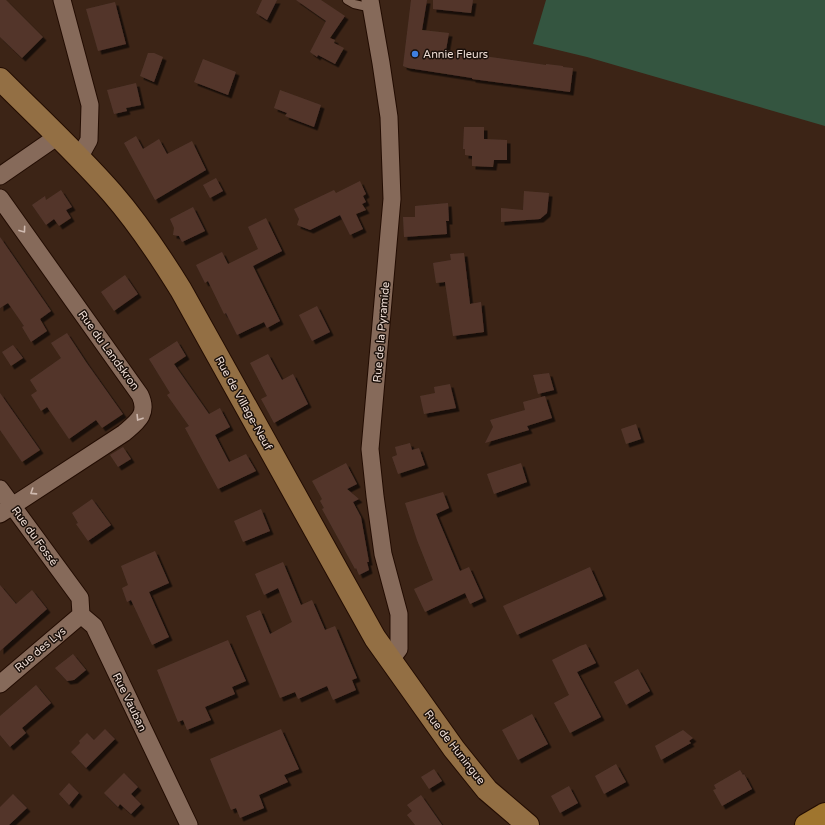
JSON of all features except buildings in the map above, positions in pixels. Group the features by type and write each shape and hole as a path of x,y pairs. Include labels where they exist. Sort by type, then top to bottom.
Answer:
{"main road":[{"path":"806,825 825,814"}],"street":[{"path":"62,0 90,105 89,140 79,158"},
{"name":"Rue de la Pyramide","path":"371,4 389,118 392,199 384,304 370,449 383,554 399,614 399,649 390,661"},
{"name":"Rue de Village-Neuf","path":"0,79 58,136 112,193 148,237 182,290 375,638 390,661"},
{"path":"0,176 58,136"},
{"name":"Rue du Landskron","path":"0,198 140,395 144,403 140,420 124,434 6,510"},
{"name":"Rue du Fossé","path":"0,489 6,510 70,584 80,598 81,615"},
{"name":"Rue des Lys","path":"0,684 81,615"},
{"name":"Rue Vauban","path":"81,615 94,626 189,825"},
{"name":"Rue de Huningue","path":"390,661 454,749 487,790 528,825"}],"lane":[{"path":"347,0 354,4 371,4"}],"green space":[{"path":"546,0 825,0 825,126 587,57 533,44"}],"place":[{"name":"Annie Fleurs","path":"415,54"}]}
